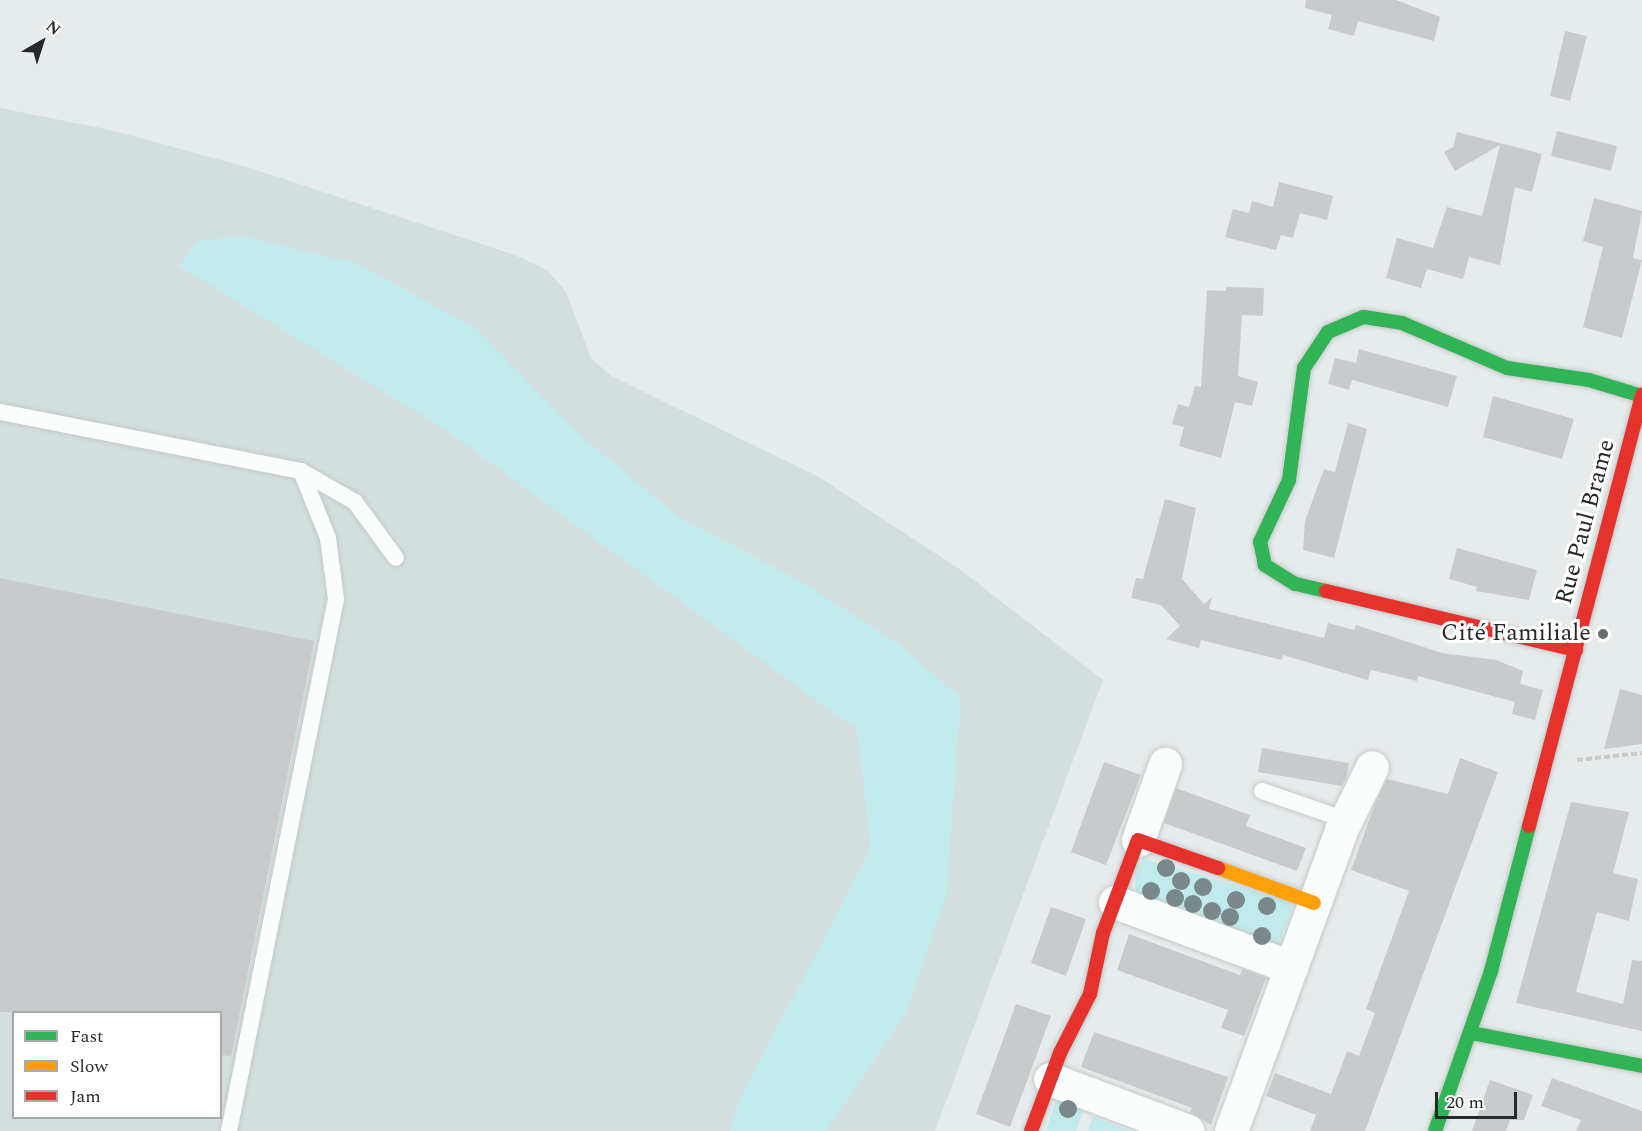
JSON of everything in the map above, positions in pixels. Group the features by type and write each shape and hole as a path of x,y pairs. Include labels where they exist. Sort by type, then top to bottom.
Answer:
{"street":[{"path":"1576,650 1295,584 1270,570 1260,554 1260,542 1289,480 1304,368 1328,332 1364,317 1402,323 1506,368 1589,380 1642,395"},
{"name":"Rue Paul Brame","path":"1435,1131 1471,1033 1546,764 1642,395"},
{"path":"1031,1131 1050,1079 1090,994 1115,902 1165,764"},
{"path":"1231,1131 1346,820 1372,767"},
{"path":"1138,840 1314,903"},
{"path":"1115,902 1291,968"},
{"path":"1471,1033 1642,1066"},
{"path":"1050,1079 1188,1131"}],"lane":[{"path":"0,412 301,471 355,502 396,558"},
{"path":"229,1131 336,599 328,538 301,471"},
{"path":"1263,791 1346,820"}],"path":[{"path":"1546,764 1642,753"}],"shaded area":[{"path":"0,108 111,130 250,168 515,255 548,271 566,292 591,358 611,376 817,476 958,568 1103,680 935,1131 0,1131"},
{"path":"241,236 358,264 475,328 586,440 678,517 797,579 897,643 961,698 946,898 907,1011 826,1131 730,1131 741,1096 871,849 857,730 444,429 179,266 197,241"},
{"path":"1144,859 1294,902 1276,952 1136,893 1135,870"},
{"path":"1065,1098 1087,1100 1076,1131 1046,1131 1056,1101"},
{"path":"1093,1117 1132,1131 1088,1131"}],"building":[{"path":"1306,0 1396,0 1440,17 1434,41 1358,21 1354,36 1328,29 1332,15 1305,8"},
{"path":"1565,31 1587,36 1570,101 1550,96"},
{"path":"1557,131 1617,146 1611,171 1551,156"},
{"path":"1457,132 1542,154 1532,192 1515,187 1500,265 1469,257 1463,279 1427,269 1421,288 1386,278 1397,238 1433,248 1447,207 1482,216 1500,145 1455,171 1444,152 1453,147"},
{"path":"1279,182 1333,196 1327,220 1300,213 1293,238 1281,235 1276,250 1225,237 1233,209 1249,213 1252,201 1273,207"},
{"path":"1594,198 1642,211 1633,258 1642,260 1622,338 1583,327 1603,247 1583,241"},
{"path":"1226,287 1264,288 1263,316 1242,315 1238,376 1258,382 1252,406 1235,402 1221,458 1179,446 1184,427 1172,424 1178,404 1189,407 1195,386 1201,387 1207,290 1226,291"},
{"path":"1359,349 1457,376 1448,407 1352,380 1349,390 1328,384 1335,358 1356,363"},
{"path":"1493,396 1574,419 1562,459 1483,437"},
{"path":"1348,423 1367,429 1334,558 1303,550 1305,521 1324,469 1335,472"},
{"path":"1165,499 1196,508 1182,579 1204,604 1212,597 1209,609 1324,638 1328,623 1354,630 1356,625 1442,653 1496,660 1523,671 1520,684 1543,690 1535,720 1512,714 1515,702 1418,676 1417,681 1371,670 1368,680 1283,655 1282,660 1201,640 1199,648 1166,639 1180,626 1161,605 1131,598 1136,578 1143,579"},
{"path":"1457,548 1537,570 1529,600 1476,591 1477,587 1449,579"},
{"path":"0,578 314,641 231,1056 222,1055 222,1011 0,1012"},
{"path":"1620,689 1642,695 1642,744 1604,749"},
{"path":"1262,748 1349,763 1347,775 1342,786 1258,772"},
{"path":"1460,758 1498,772 1365,1131 1310,1131 1316,1115 1266,1096 1275,1073 1331,1094 1347,1051 1359,1056 1375,1013 1366,1009 1409,891 1351,870 1377,799 1387,779 1448,794"},
{"path":"1104,762 1141,775 1106,865 1071,852"},
{"path":"1176,788 1250,815 1246,826 1306,848 1297,871 1164,823"},
{"path":"1571,802 1629,812 1613,873 1638,879 1629,921 1597,912 1576,992 1623,1004 1632,960 1642,961 1642,1031 1516,1003"},
{"path":"1051,907 1086,919 1066,976 1031,963"},
{"path":"1129,934 1240,975 1243,969 1266,978 1244,1036 1221,1028 1228,1010 1117,970"},
{"path":"1016,1004 1051,1016 1010,1127 976,1114"},
{"path":"1094,1032 1228,1077 1211,1125 1190,1112 1192,1108 1081,1067"},
{"path":"1552,1078 1642,1111 1642,1131 1576,1131 1581,1120 1541,1106"},
{"path":"1490,1080 1533,1095 1524,1120 1510,1120 1506,1131 1472,1131"}],"traffic: fast":[{"path":"1326,591 1295,584 1265,565 1260,542 1289,480 1304,368 1328,332 1364,317 1402,323 1507,368 1589,380 1642,396"},
{"path":"1435,1131 1491,971 1529,826"},
{"path":"1471,1033 1642,1066"}],"traffic: slow":[{"path":"1218,868 1314,903"}],"traffic: jam":[{"path":"1529,826 1642,395"},
{"path":"1326,591 1576,650"},
{"path":"1031,1131 1060,1053 1090,994 1103,933 1138,840 1218,868"}],"place":[{"name":"Cité Familiale","path":"1603,634"}]}
